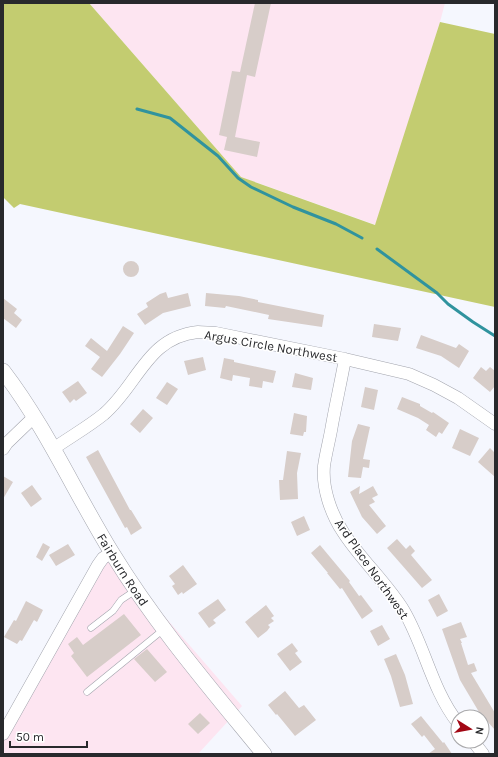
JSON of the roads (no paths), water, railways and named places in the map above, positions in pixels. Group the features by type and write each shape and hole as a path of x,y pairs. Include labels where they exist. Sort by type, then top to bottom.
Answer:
{"street":[{"name":"Argus Circle Northwest","path":"53,449 104,414 124,393 153,353 167,342 184,335 199,332 216,333 345,359 409,374 458,398 495,424"},
{"name":"Ard Place Northwest","path":"345,359 324,468 326,495 335,519 344,534 390,590 404,612 417,637 436,688 450,712"},
{"name":"Fairburn Road","path":"3,371 19,392 34,416 112,553 136,590 164,629 264,754"},
{"path":"3,449 34,416"},
{"path":"3,734 98,565 103,558 112,553"}],"lane":[{"path":"91,628 113,611 121,600 136,590"},
{"path":"87,692 164,629"}],"waterway":[{"path":"137,109 170,118 218,156 238,178 251,187 293,207 336,224 362,238"},
{"path":"377,249 437,293 448,304 495,336"}]}
